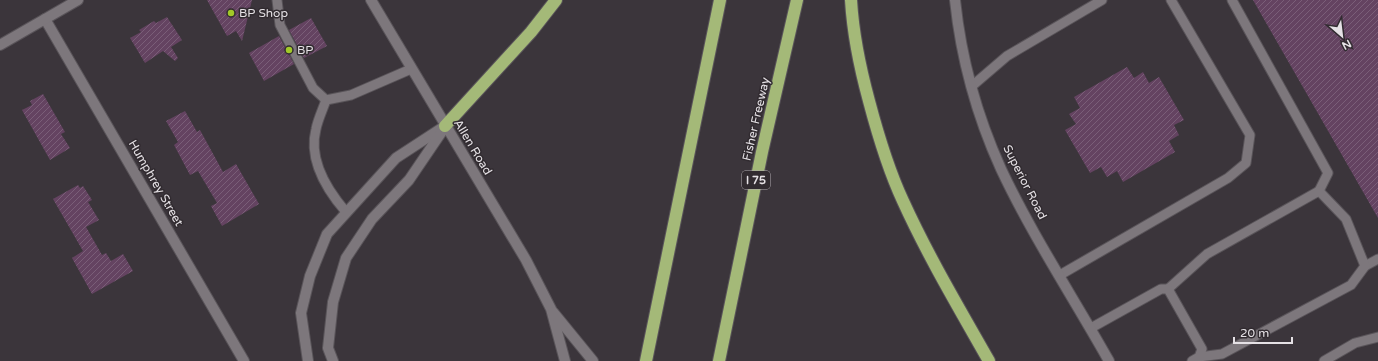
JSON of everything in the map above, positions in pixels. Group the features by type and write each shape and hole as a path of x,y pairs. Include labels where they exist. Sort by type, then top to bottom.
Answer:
{"highway":[{"path":"445,126 530,32 556,0"},
{"path":"646,358 720,0"},
{"name":"Fisher Freeway","path":"719,361 762,152 797,0"},
{"path":"851,0 852,26 864,84 880,142 902,200 926,250 989,361"}],"main road":[{"path":"0,46 78,0"},
{"name":"Allen Road","path":"371,0 526,260 551,309 593,361"},
{"name":"Superior Road","path":"955,0 963,49 972,86 988,137 1015,196 1109,361"},
{"name":"Humphrey Street","path":"45,19 244,361"},
{"path":"308,361 301,313 310,276 327,234 396,158 445,126"},
{"path":"333,361 328,348 333,302 346,258 372,219 409,180 445,126"},
{"name":"Allen Road","path":"551,309 565,361"}],"lane":[{"path":"277,0 280,25 313,88 326,100"},
{"path":"972,86 1007,56 1102,0"},
{"path":"1060,275 1228,178 1246,163 1250,134 1171,0"},
{"path":"1091,328 1161,289 1168,289 1207,254 1319,191 1328,173 1232,0"},
{"path":"326,100 350,95 411,69"},
{"path":"326,100 315,130 315,152 321,176 331,195 346,212"},
{"path":"1319,191 1346,219 1365,266"},
{"path":"1195,359 1222,354 1351,285 1365,266 1378,259"},
{"path":"1168,289 1202,349 1195,359"},
{"path":"1324,361 1355,344 1378,337"}],"building":[{"name":"BP Shop","path":"207,0 252,0 242,41 236,31 227,36"},
{"path":"1253,0 1378,0 1378,218"},
{"path":"167,17 182,40 171,47 178,58 175,61 163,51 145,63 130,38 141,32 139,30 154,21 156,23"},
{"path":"311,18 327,46 304,58 289,30"},
{"path":"279,36 294,64 264,81 249,53"},
{"path":"1127,67 1134,78 1143,72 1149,83 1159,77 1184,120 1174,125 1179,135 1169,141 1175,152 1123,182 1117,171 1107,177 1101,167 1090,173 1065,130 1076,124 1069,114 1080,108 1074,97"},
{"path":"43,94 65,132 61,134 70,148 50,160 22,110 32,105 30,101"},
{"path":"185,111 197,132 200,130 223,172 236,164 259,204 222,226 211,206 217,203 198,171 190,175 174,145 178,142 166,121"},
{"path":"78,185 80,188 83,186 92,200 88,202 99,220 86,227 102,255 106,253 111,261 123,254 133,271 92,294 72,258 83,251 53,199"}],"place":[{"name":"BP Shop","path":"231,13"},
{"name":"BP","path":"289,50"}]}
